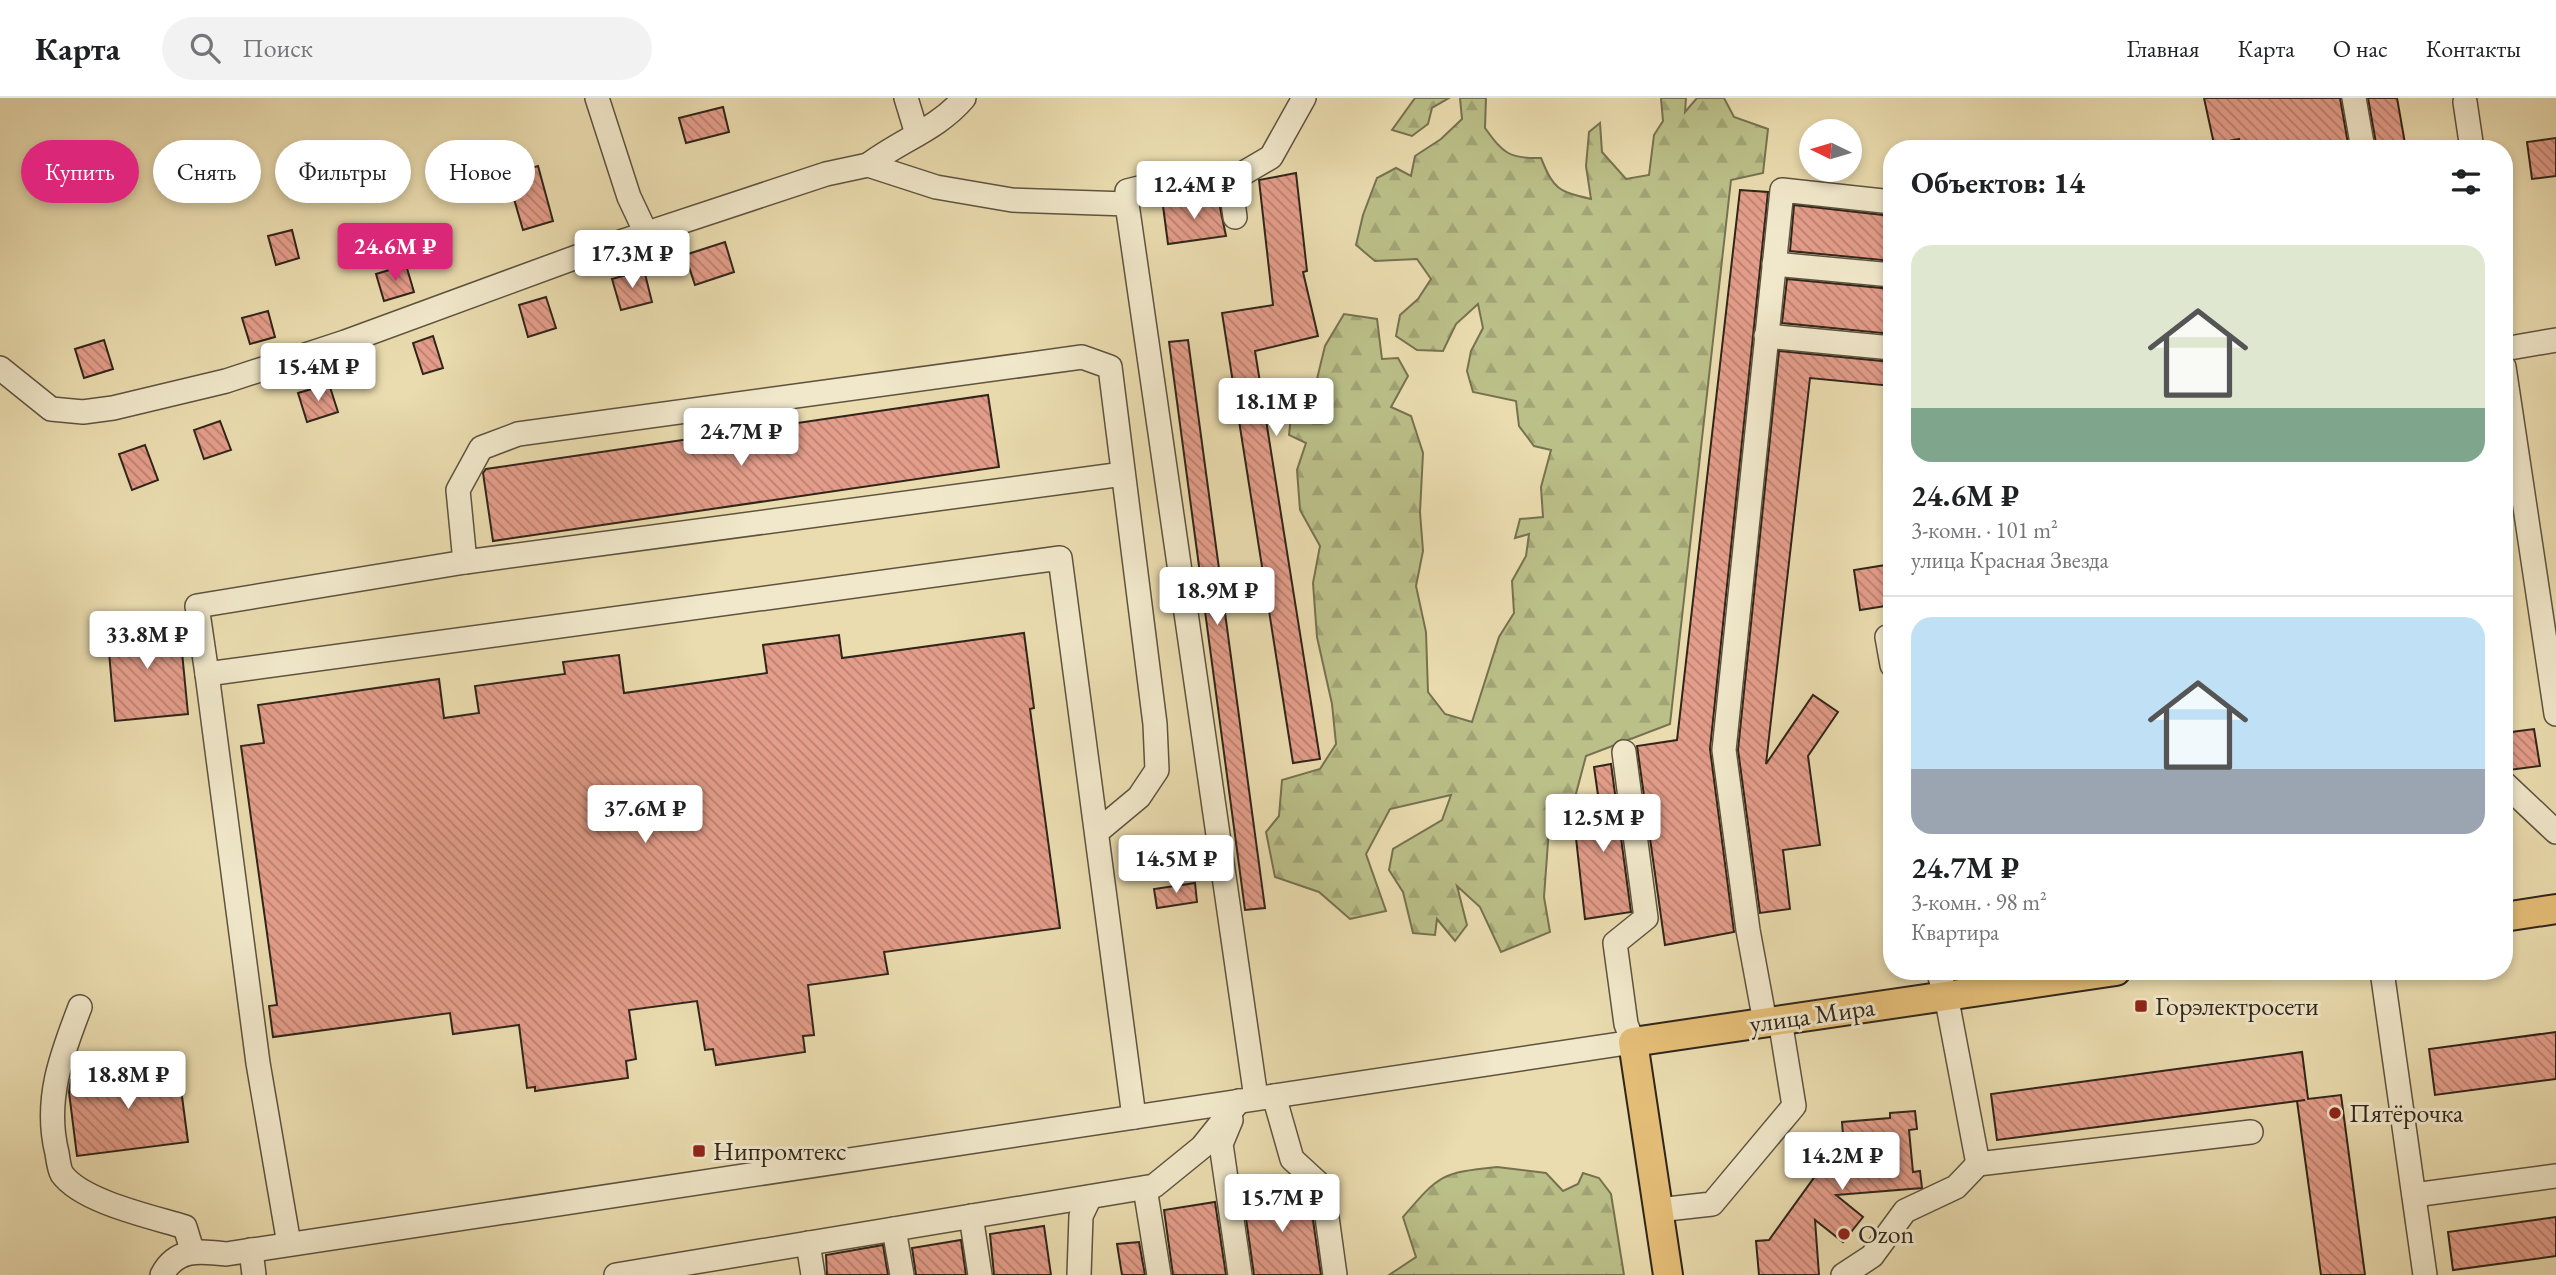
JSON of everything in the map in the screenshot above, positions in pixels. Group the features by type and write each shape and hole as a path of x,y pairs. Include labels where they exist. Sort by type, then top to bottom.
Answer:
{"main road":[{"path":"2513,915 2556,909"},
{"name":"улица Мира","path":"1633,1042 1773,1021 1942,983 1986,980"},
{"path":"1633,1042 1668,1275"}],"street":[{"path":"597,98 629,197 646,233"},
{"path":"906,98 917,134"},
{"path":"0,368 51,409 83,412 113,408 226,381 646,233 826,174 868,165 896,144 936,125 964,98"},
{"path":"1304,98 1271,157 1230,181 1147,186 1127,191 1127,204 1257,1098 1292,1159 1318,1183 1327,1217 1335,1275"},
{"path":"2354,98 2361,140"},
{"path":"2465,102 2471,140"},
{"path":"868,165 936,187 1012,200 1127,204"},
{"path":"1230,181 1235,217"},
{"path":"1658,1210 1712,1204 1794,1106 1748,930 1724,750 1782,190 1883,201"},
{"path":"1774,264 1883,274"},
{"path":"1766,336 1883,347"},
{"path":"2513,347 2556,340"},
{"path":"465,562 458,490 481,448 519,434 1082,357 1110,367 1155,724 1157,770 1139,797 1097,832"},
{"path":"2513,427 2556,714"},
{"path":"289,1244 258,1063 197,606 465,562 1124,474"},
{"path":"207,674 1060,558 1134,1117"},
{"path":"162,1275 167,1266 192,1250 226,1254 1633,1042 1626,1024 1615,943 1646,918 1624,752"},
{"path":"2513,791 2556,832"},
{"path":"2383,980 2425,1275"},
{"path":"1942,983 1978,1164"},
{"path":"80,1007 60,1059 53,1090 51,1129 62,1174 85,1192 185,1227 192,1250"},
{"path":"616,1275 737,1265 808,1243 1154,1186 1257,1098"},
{"path":"1240,1275 1222,1144 1257,1098"},
{"path":"1843,1275 1872,1256 1905,1211 1956,1187 1978,1164 2251,1132"},
{"path":"2414,1195 2556,1176"},
{"path":"1145,1188 1159,1275"},
{"path":"1079,1275 1081,1216 1090,1197"},
{"path":"971,1216 980,1275"},
{"path":"894,1229 902,1275"},
{"path":"808,1243 813,1275"},
{"path":"251,1250 254,1275"}],"green space":[{"path":"1415,98 1449,98 1432,108 1428,124 1412,136 1392,130"},
{"path":"1460,98 1486,98 1485,128 1502,149 1514,156 1541,158 1558,188 1591,199 1586,166 1589,132 1600,123 1602,152 1626,179 1649,175 1654,135 1663,121 1661,98 1686,98 1685,112 1697,98 1724,98 1734,117 1768,129 1763,173 1731,180 1670,724 1586,756 1574,801 1550,815 1544,897 1550,932 1501,952 1480,907 1457,886 1467,925 1455,941 1437,919 1435,935 1413,933 1403,892 1389,870 1393,849 1442,820 1451,795 1390,809 1366,854 1386,911 1350,919 1319,892 1275,877 1266,832 1279,816 1282,780 1320,769 1336,744 1332,704 1317,637 1313,583 1320,546 1300,510 1297,470 1306,443 1289,435 1293,397 1317,379 1325,346 1344,314 1377,319 1382,359 1398,358 1408,376 1391,407 1411,416 1423,453 1420,512 1423,551 1416,586 1426,632 1428,692 1445,714 1472,722 1499,637 1514,613 1512,581 1526,556 1529,534 1515,538 1520,519 1543,517 1541,487 1551,450 1534,446 1519,426 1516,401 1473,392 1467,371 1471,351 1483,328 1478,304 1456,324 1443,351 1417,350 1396,336 1400,315 1418,299 1431,279 1417,259 1375,261 1356,245 1363,215 1377,178 1396,168 1411,176 1415,156 1441,139 1462,119"},
{"path":"1497,1167 1546,1173 1563,1191 1578,1184 1583,1173 1599,1178 1611,1194 1624,1275 1389,1275 1416,1257 1403,1217 1425,1192 1452,1174"}],"building":[{"path":"2204,98 2340,98 2347,140 2239,139 2213,140"},
{"path":"2368,98 2397,98 2404,140 2375,140"},
{"path":"723,107 729,132 686,143 679,118"},
{"path":"2556,138 2556,176 2532,179 2527,142"},
{"path":"538,166 553,221 523,230 515,203 535,203 535,167"},
{"path":"1296,173 1307,271 1303,272 1318,336 1255,351 1320,759 1293,763 1222,313 1273,305 1259,180"},
{"path":"1740,190 1768,192 1710,749 1734,932 1665,945 1637,746 1677,740"},
{"path":"1218,198 1226,236 1168,244 1163,206"},
{"path":"1794,205 1883,215 1883,260 1790,251"},
{"path":"292,230 299,258 276,265 268,236"},
{"path":"725,242 734,272 695,285 685,255"},
{"path":"406,265 414,292 384,301 376,274"},
{"path":"644,270 652,302 621,310 612,279"},
{"path":"1787,279 1883,288 1883,333 1782,323"},
{"path":"546,297 556,328 528,337 519,305"},
{"path":"268,311 275,337 250,344 242,318"},
{"path":"433,336 443,368 423,374 413,343"},
{"path":"104,340 113,369 84,378 75,349"},
{"path":"1188,340 1265,908 1245,910 1169,342"},
{"path":"1779,351 1883,361 1883,385 1810,378 1766,764 1813,695 1838,712 1808,756 1820,845 1783,850 1790,909 1760,913 1738,750"},
{"path":"329,384 338,412 307,422 298,393"},
{"path":"988,395 999,467 493,541 483,473 486,469"},
{"path":"220,421 231,450 204,459 194,430"},
{"path":"145,445 158,480 132,490 119,454"},
{"path":"1883,565 1883,606 1860,610 1854,570"},
{"path":"179,621 188,714 115,721 107,629"},
{"path":"1024,633 1034,708 1030,709 1060,928 884,952 888,974 808,985 814,1035 803,1036 805,1052 716,1065 713,1049 705,1050 697,1001 629,1010 636,1059 626,1061 628,1078 535,1091 535,1087 527,1088 519,1025 453,1034 450,1013 273,1037 269,1006 277,1005 241,746 264,743 258,705 439,679 444,718 479,713 475,686 565,674 563,662 619,655 624,693 767,673 763,645 839,635 842,658"},
{"path":"2534,729 2540,766 2513,769 2513,732"},
{"path":"1611,764 1631,912 1585,919 1574,820 1601,816 1594,767"},
{"path":"1203,849 1207,870 1186,874 1182,853"},
{"path":"1195,883 1197,902 1157,908 1154,889"},
{"path":"2556,1032 2556,1079 2435,1095 2429,1049"},
{"path":"2302,1052 2308,1099 2341,1095 2365,1275 2321,1275 2297,1101 1997,1140 1991,1094"},
{"path":"178,1066 188,1142 77,1156 69,1092 71,1080"},
{"path":"1915,1111 1917,1129 1909,1130 1913,1172 1920,1171 1922,1188 1836,1195 1863,1217 1843,1242 1815,1220 1819,1275 1759,1275 1756,1241 1769,1240 1816,1175 1844,1147 1842,1122 1890,1118 1890,1113"},
{"path":"1303,1188 1313,1220 1321,1275 1254,1275 1243,1197"},
{"path":"1215,1202 1226,1275 1173,1275 1164,1210"},
{"path":"2556,1217 2556,1256 2453,1270 2448,1232"},
{"path":"1044,1226 1051,1275 994,1275 990,1234"},
{"path":"961,1240 966,1275 916,1275 912,1248"},
{"path":"1139,1242 1145,1275 1122,1275 1117,1244"},
{"path":"883,1245 888,1275 827,1275 826,1255"}],"place":[{"name":"Горэлектросети","path":"2141,1006"},
{"name":"Пятёрочка","path":"2335,1113"},
{"name":"Нипромтекс","path":"699,1151"},
{"name":"Ozon","path":"1844,1234"}]}
